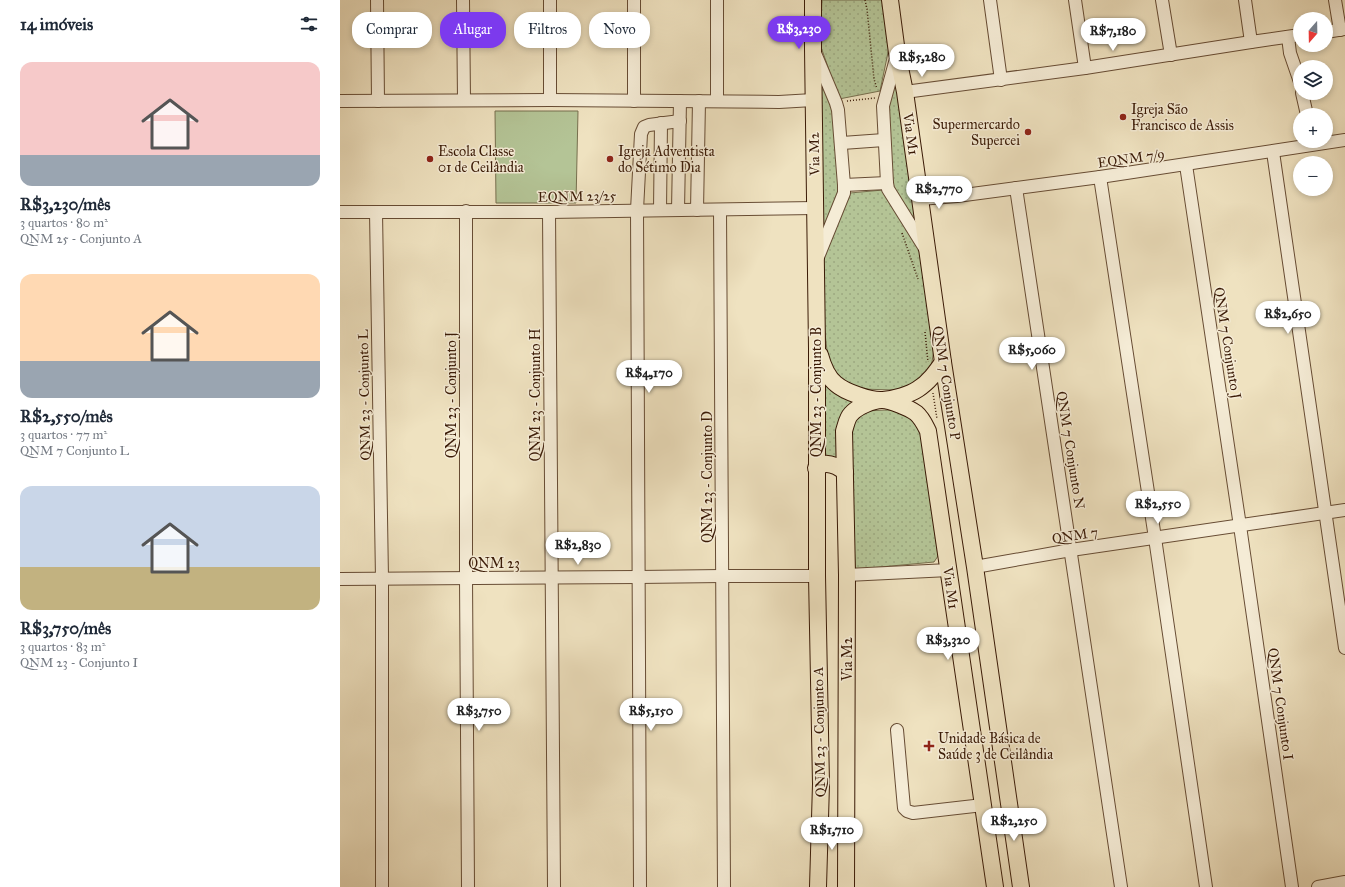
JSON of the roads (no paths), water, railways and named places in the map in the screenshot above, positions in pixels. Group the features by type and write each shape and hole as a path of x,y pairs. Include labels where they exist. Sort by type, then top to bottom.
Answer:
{"main road":[{"name":"Via M2","path":"814,0 813,100 815,208"},
{"name":"Via M1","path":"890,0 920,199"},
{"name":"QNM 7 Conjunto P","path":"920,199 1021,887"},
{"name":"QNM 23 - Conjunto B","path":"815,208 817,348 817,576"},
{"path":"817,348 824,368 836,385 859,396 882,400 909,394 918,389 930,380 943,362"},
{"name":"Via M2","path":"846,887 847,575 844,431 850,414 857,408 882,400"},
{"name":"Via M1","path":"882,400 900,405 916,413 923,421 928,431 995,887"},
{"path":"816,468 823,464 829,464 836,466 845,472"},
{"name":"QNM 23 - Conjunto A","path":"817,576 821,784 818,887"},
{"path":"972,731 983,761 994,833 998,837 1004,839 1010,835 1012,828"},
{"path":"991,860 997,852 1004,852 1008,855 1014,887"},
{"path":"819,858 845,858"}],"street":[{"path":"377,0 378,101"},
{"path":"463,0 464,100"},
{"path":"550,0 550,100"},
{"path":"634,0 634,101"},
{"path":"717,0 717,101"},
{"path":"990,0 1001,80"},
{"path":"1075,0 1085,68"},
{"path":"1162,0 1171,55"},
{"path":"1245,0 1251,42"},
{"path":"1335,0 1342,30"},
{"path":"905,92 1085,68 1293,36"},
{"path":"1288,37 1290,53 1293,62"},
{"path":"813,49 838,110 842,143 844,185 844,193 816,262"},
{"path":"897,53 884,97 883,106 887,183 888,189 928,253"},
{"path":"340,101 550,100 779,102 813,100"},
{"path":"678,210 680,101"},
{"path":"698,210 699,101"},
{"path":"640,887 637,210 642,134 644,127 680,121"},
{"path":"660,210 661,123"},
{"path":"842,143 884,140"},
{"name":"EQNM 7/9","path":"920,199 957,196 1100,177 1274,152 1345,140"},
{"path":"1274,152 1345,648"},
{"name":"QNM 7 Conjunto J","path":"1186,165 1240,526"},
{"path":"1100,177 1206,887"},
{"path":"844,185 887,183"},
{"name":"QNM 7 Conjunto N","path":"1016,188 1121,887"},
{"name":"EQNM 23/25","path":"340,212 549,212 815,208"},
{"name":"QNM 23 - Conjunto D","path":"720,210 724,887"},
{"name":"QNM 23 - Conjunto L","path":"376,212 382,578 382,887"},
{"name":"QNM 23 - Conjunto J","path":"466,212 468,887"},
{"name":"QNM 23 - Conjunto H","path":"549,212 554,887"},
{"name":"QNM 7","path":"975,567 1071,550 1326,514 1345,510"},
{"name":"QNM 7 Conjunto I","path":"1240,526 1292,887"},
{"path":"847,575 948,570"},
{"name":"QNM 23","path":"340,579 817,576"},
{"path":"897,730 904,808 907,811 913,813 983,805"},
{"path":"1318,887 1345,882"}],"place":[{"name":"Igreja São Francisco de Assis","path":"1123,117"},
{"name":"Supermercardo Supercei","path":"1028,132"},
{"name":"Escola Classe 01 de Ceilândia","path":"430,159"},
{"name":"Igreja Adventista do Sétimo Dia","path":"610,159"},
{"name":"Unidade Básica de Saúde 3 de Ceilândia","path":"929,746"}]}
